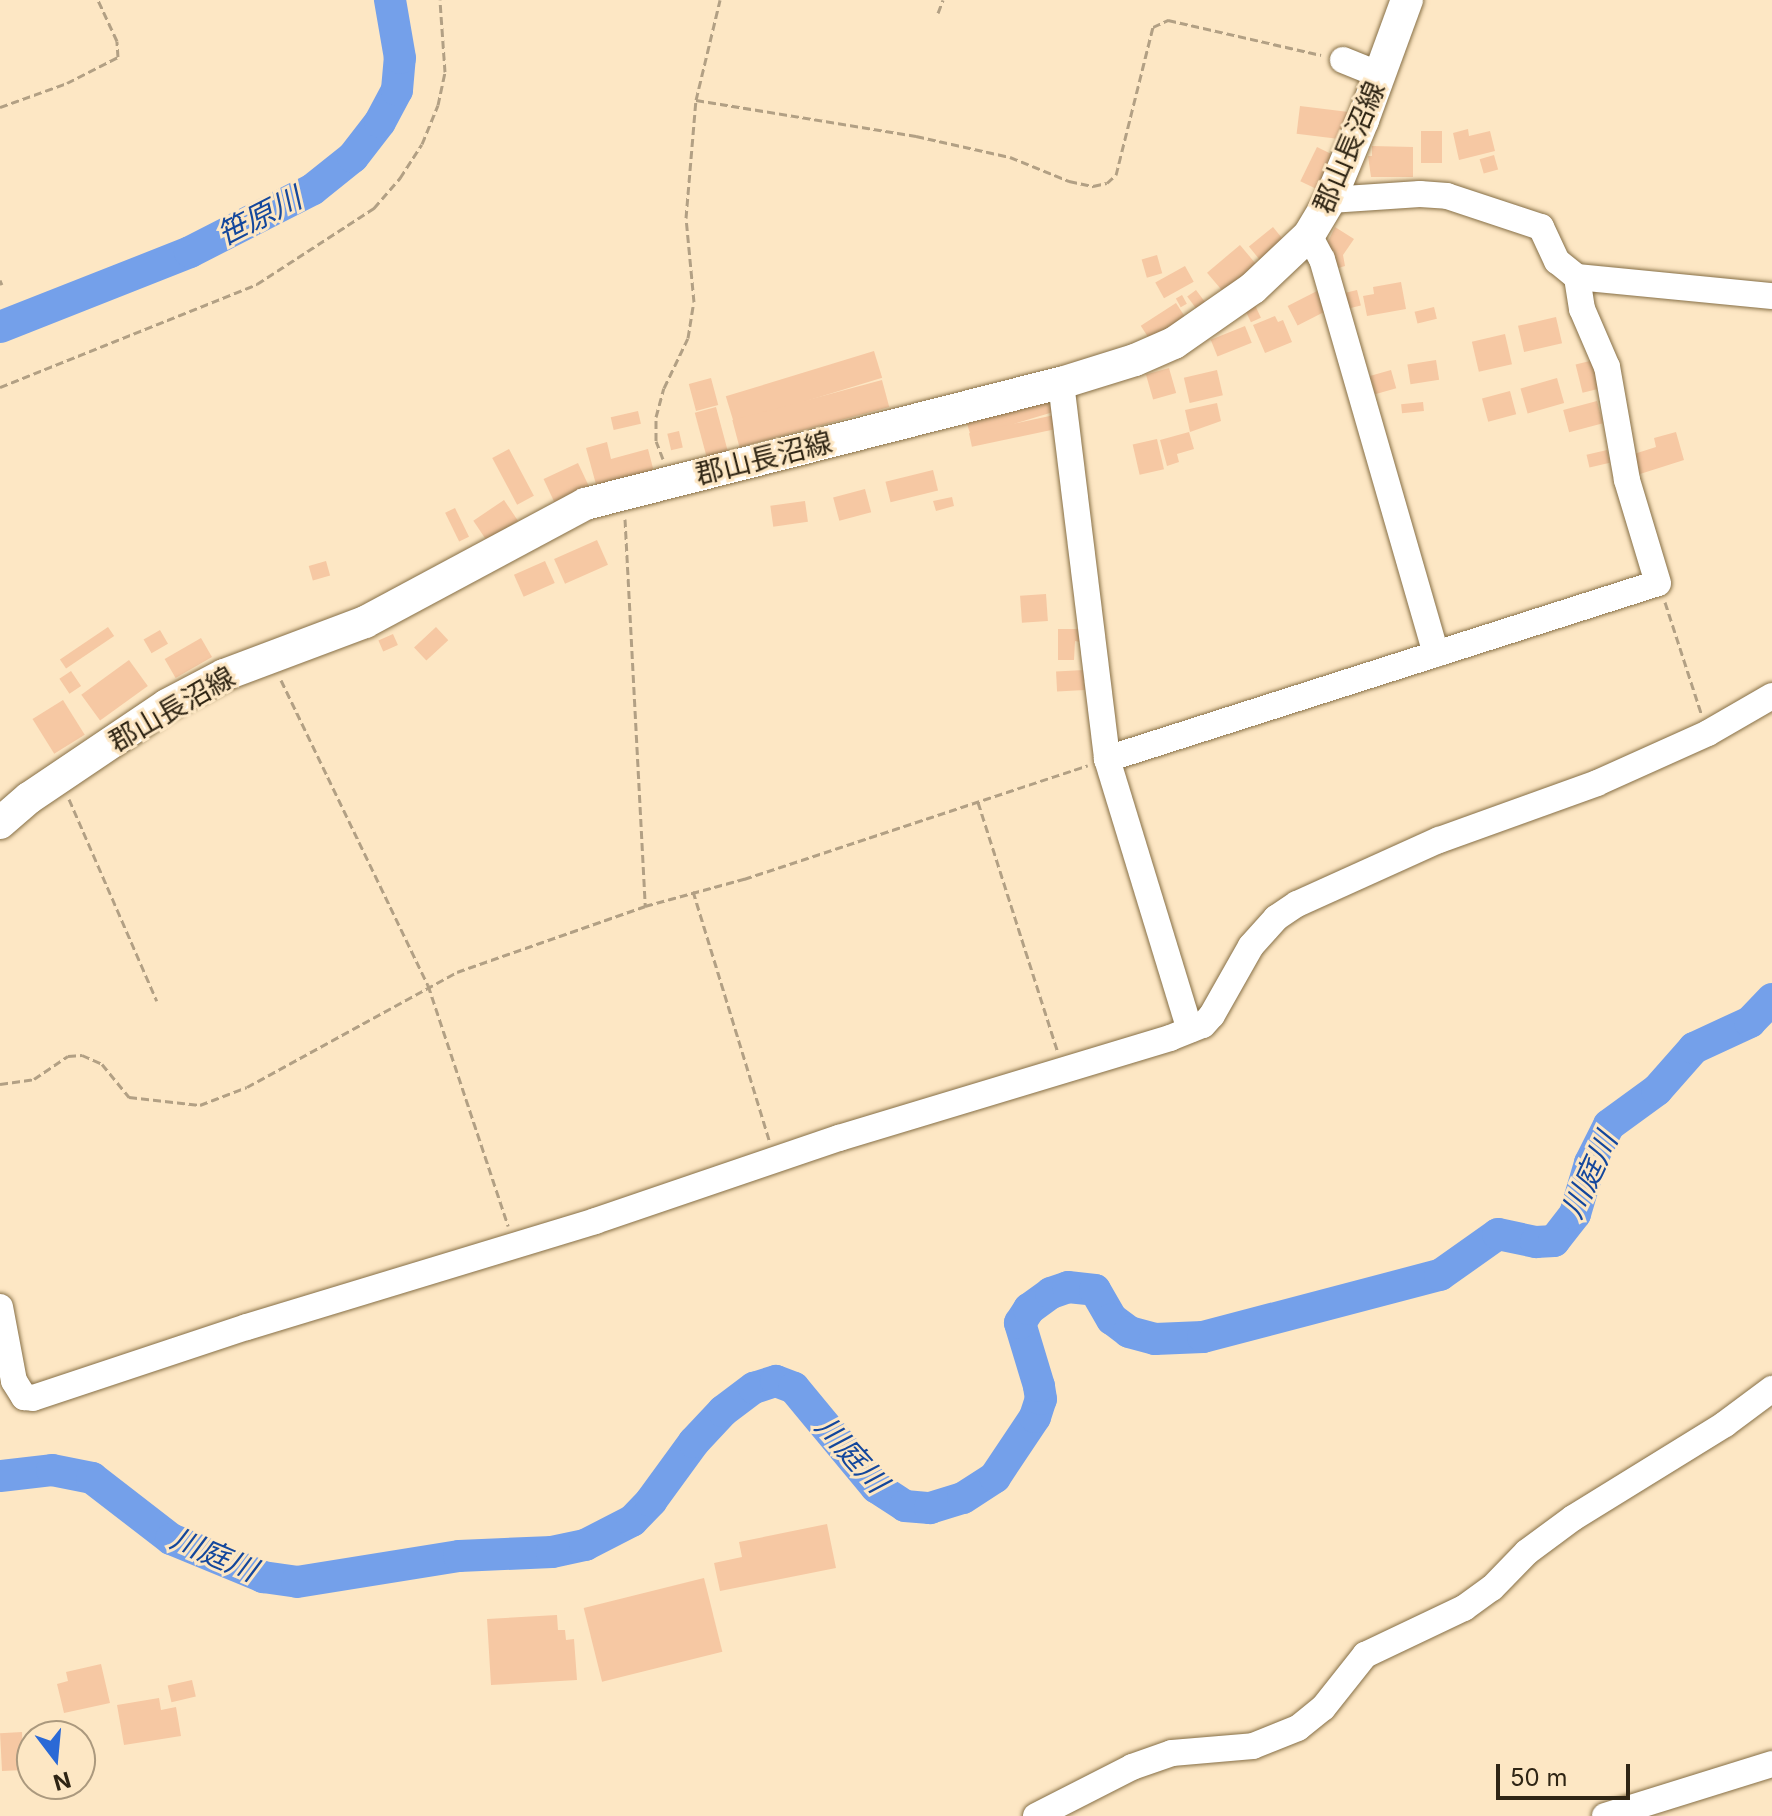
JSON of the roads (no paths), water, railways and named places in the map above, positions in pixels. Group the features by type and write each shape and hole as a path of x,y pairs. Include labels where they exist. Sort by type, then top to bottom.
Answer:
{"main road":[{"name":"郡山長沼線","path":"0,823 60,777 167,705 224,675 365,622 585,504 1061,383 1135,360 1174,343 1253,288 1309,235 1330,200 1407,0"}],"street":[{"path":"1343,60 1380,75"},
{"path":"1330,200 1435,194 1541,227 1557,261 1577,277 1772,296"},
{"path":"1309,235 1322,259 1436,654"},
{"path":"1107,759 1658,583 1627,480 1607,367 1582,309 1577,277"},
{"path":"1061,383 1107,759 1190,1030"},
{"path":"0,1307 14,1381 24,1397 33,1398 1190,1030 1203,1025 1212,1015 1265,929 1297,904 1427,845 1597,783 1708,733 1772,696"},
{"path":"1044,1814 1132,1767 1172,1753 1253,1746 1298,1728 1323,1708 1365,1655 1464,1608 1492,1588 1527,1552 1573,1518 1725,1424 1772,1389"},
{"path":"1605,1816 1772,1764"}],"waterway":[{"name":"笹原川","path":"0,327 190,252 313,189 353,157 380,122 397,90 400,58 390,0"},
{"name":"川庭川","path":"0,1476 52,1470 92,1478 171,1539 263,1577 297,1582 459,1556 552,1552 585,1545 632,1521 651,1501 694,1442 723,1411 754,1388 776,1381 794,1388 876,1487 905,1506 930,1508 963,1498 995,1477 1035,1417 1041,1399 1039,1386 1020,1323 1029,1309 1051,1293 1068,1287 1095,1290 1112,1319 1129,1332 1155,1339 1203,1337 1440,1275 1498,1234 1536,1242 1554,1241 1575,1214 1590,1163 1609,1125 1657,1090 1694,1048 1750,1022 1772,999"}]}
